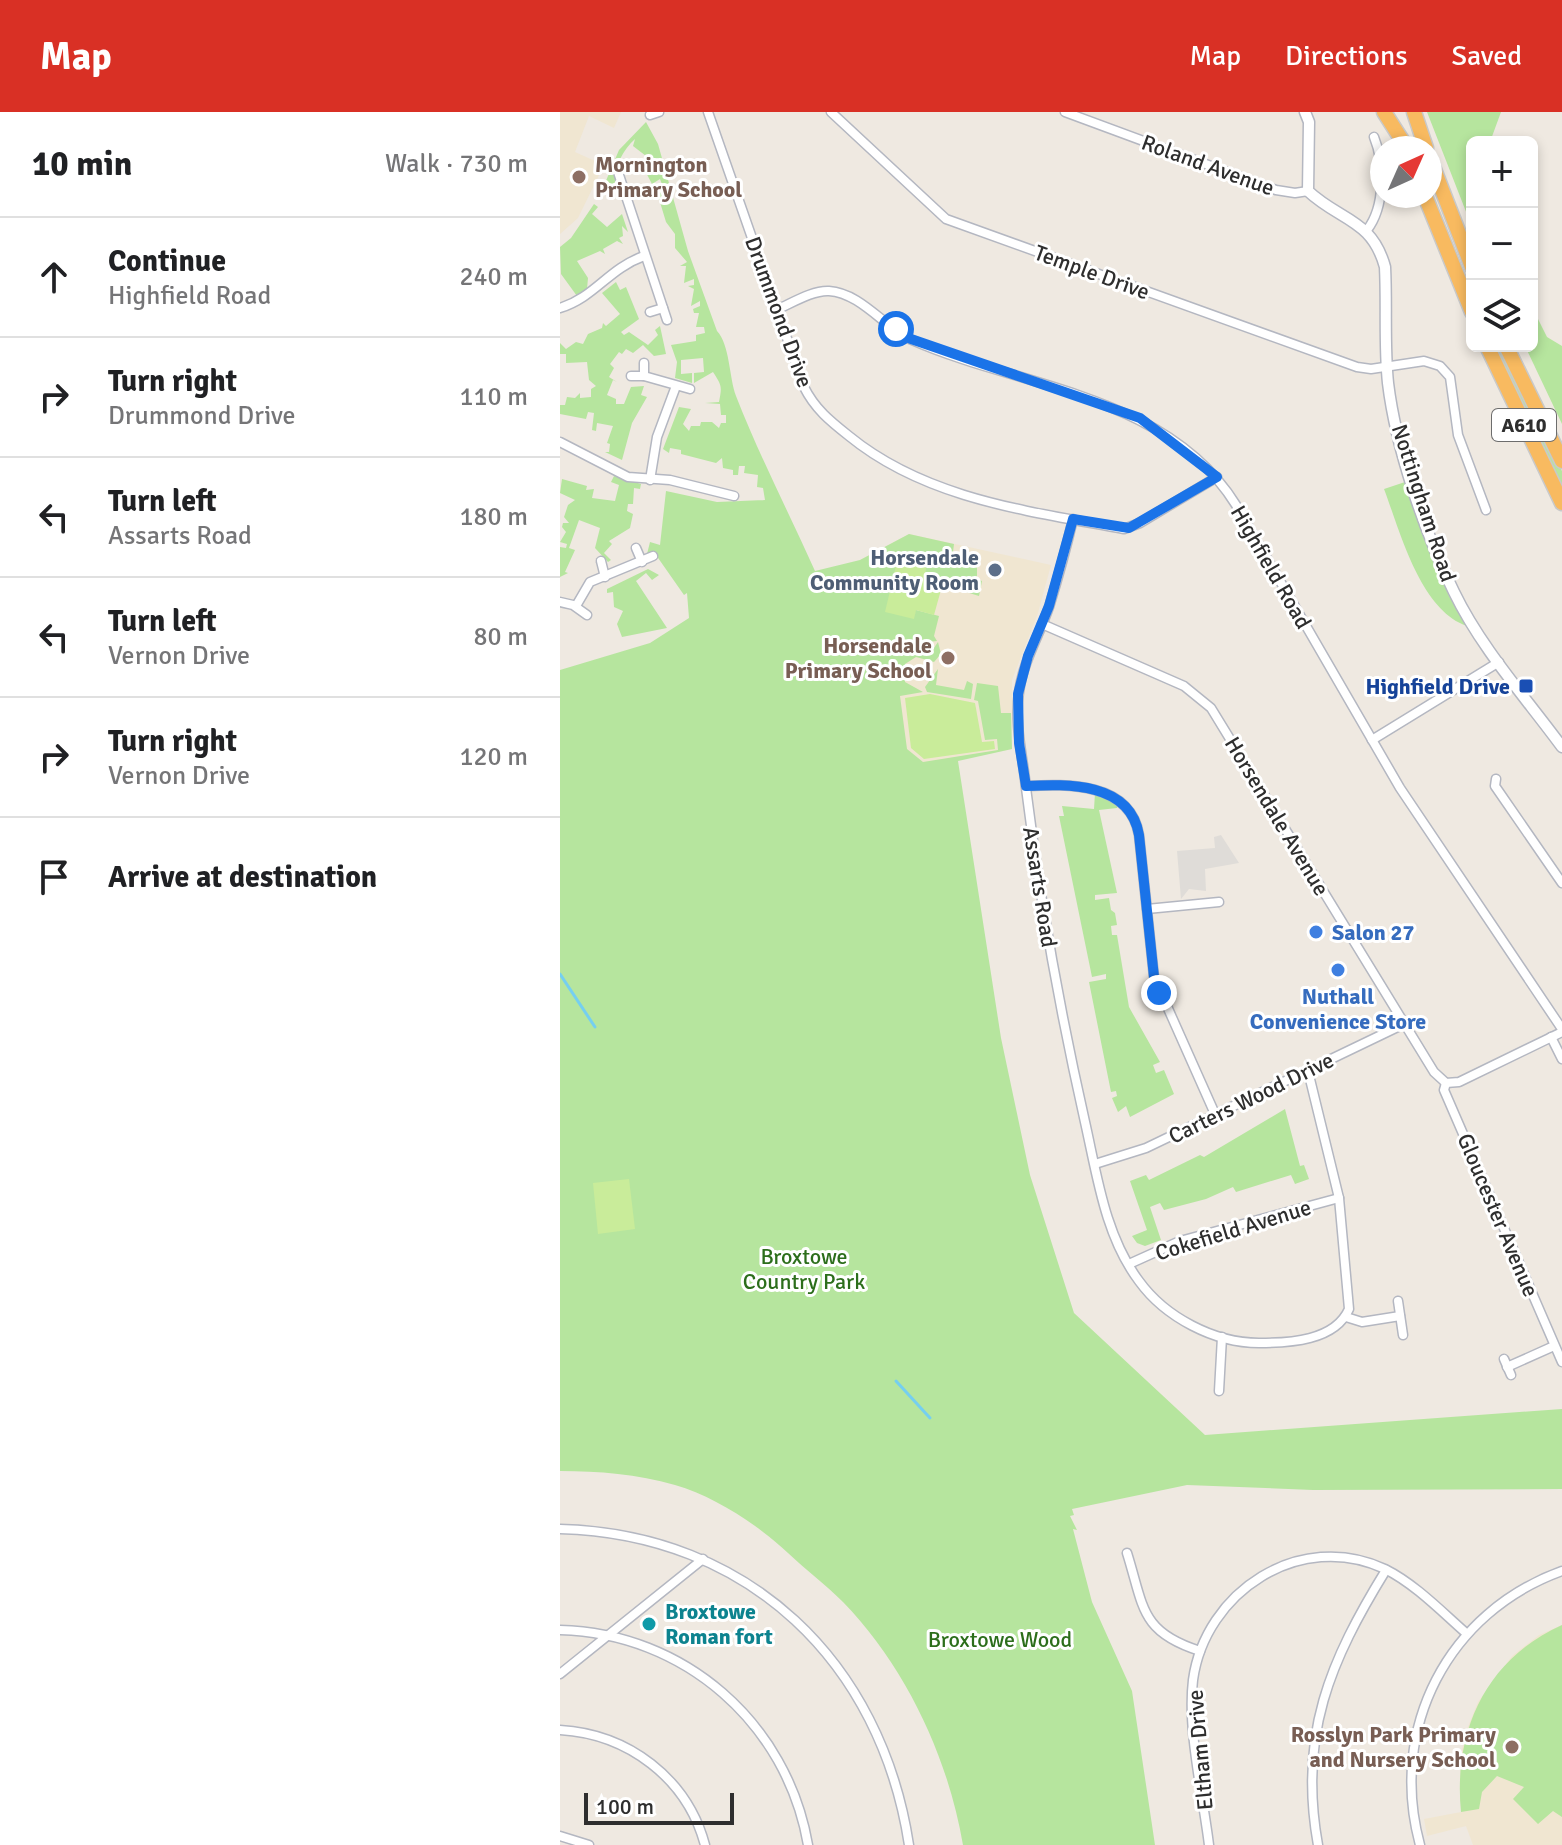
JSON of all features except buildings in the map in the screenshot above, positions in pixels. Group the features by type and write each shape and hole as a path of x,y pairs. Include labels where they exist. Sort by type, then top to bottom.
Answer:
{"highway":[{"path":"1384,112 1399,136"},
{"path":"1414,112 1422,136"},
{"path":"1442,190 1466,252"},
{"path":"1430,208 1466,297"},
{"name":"A610","path":"1490,352 1562,503"},
{"name":"A610","path":"1509,352 1562,461"}],"street":[{"name":"Drummond Drive","path":"708,112 813,404 865,450 922,482 1001,505 1129,528 1217,477"},
{"name":"Temple Drive","path":"831,112 946,219 1357,367 1387,367 1424,361 1440,366 1450,377 1458,435 1486,510"},
{"name":"Roland Avenue","path":"1065,112 1276,190 1295,193 1308,191"},
{"path":"1315,112 1307,117 1308,191 1328,208 1367,230 1376,218 1378,208"},
{"path":"618,172 667,320"},
{"path":"609,190 622,186"},
{"name":"Nottingham Road","path":"1367,230 1375,239 1385,267 1387,367 1393,411 1423,515 1454,594 1499,662 1562,747"},
{"path":"560,308 584,298 617,267 644,256"},
{"name":"Highfield Road","path":"778,309 825,291 840,293 911,339 1140,418 1217,477 1400,788 1562,1030"},
{"path":"650,312 663,308"},
{"path":"644,363 644,376"},
{"path":"631,376 644,376 690,389"},
{"path":"650,480 657,437 676,386"},
{"path":"560,442 628,477 670,480 734,496"},
{"name":"Assarts Road","path":"1073,519 1018,694 1019,743 1042,909 1110,1226 1140,1283 1163,1306 1202,1330 1254,1343 1297,1339 1329,1331 1346,1317"},
{"path":"636,548 642,562"},
{"path":"576,606 590,582 653,556"},
{"path":"601,561 605,577"},
{"path":"560,602 576,606 587,615"},
{"name":"Horsendale Avenue","path":"1042,624 1184,686 1211,708 1434,1072 1446,1083"},
{"path":"1372,740 1499,662"},
{"path":"1496,779 1495,786 1562,883"},
{"path":"1026,786 1080,786 1126,806 1138,827 1154,977 1215,1114"},
{"path":"1147,909 1219,902"},
{"name":"Carters Wood Drive","path":"1095,1164 1146,1148 1404,1024"},
{"path":"1446,1083 1459,1082 1562,1030"},
{"path":"1551,1037 1562,1059"},
{"path":"1308,1071 1339,1198 1350,1295 1346,1317 1362,1322 1400,1316"},
{"name":"Gloucester Avenue","path":"1446,1083 1444,1090 1562,1362"},
{"name":"Cokefield Avenue","path":"1129,1264 1180,1241 1339,1198"},
{"path":"1398,1301 1403,1335"},
{"path":"1219,1391 1222,1337"},
{"path":"1507,1367 1554,1346"},
{"path":"1207,1378 1220,1378"},
{"path":"560,1529 618,1533 675,1547 703,1559 776,1604 832,1658 873,1721 892,1764 909,1845"},
{"path":"1127,1553 1152,1627 1176,1642 1200,1651"},
{"name":"Eltham Drive","path":"1209,1845 1193,1717 1194,1678 1200,1651 1216,1618 1233,1596 1279,1567 1323,1557 1360,1561 1386,1570 1413,1587 1466,1633"},
{"path":"560,1674 703,1559"},
{"path":"1318,1845 1312,1766 1325,1691 1342,1645 1386,1570"},
{"path":"1420,1845 1410,1787 1417,1725 1432,1685 1466,1633 1512,1595 1562,1571"},
{"path":"560,1630 635,1641 682,1663 742,1710 764,1737 783,1771 801,1814 808,1845"},
{"path":"560,1730 581,1731 622,1745 654,1764 687,1804 705,1845"},
{"path":"560,1836 589,1845"}],"shaded area":[{"name":"Mornington Primary School","path":"560,112 621,112 614,128 589,116 575,152 604,165 578,218 560,234"},
{"name":"Horsendale Primary School","path":"909,534 1051,565 1038,613 1012,680 1012,749 895,773 860,560"},
{"path":"1221,835 1239,863 1205,869 1206,891 1189,889 1181,899 1177,851 1215,848 1214,837"},
{"name":"Rosslyn Park Primary and Nursery School","path":"1562,1625 1562,1845 1473,1845 1466,1826 1427,1836 1424,1819 1461,1812 1460,1760 1465,1734 1478,1702 1512,1656 1539,1635"}],"green space":[{"path":"1427,112 1501,112 1492,136 1466,136 1466,212 1442,150 1442,136 1436,136"},
{"name":"Broxtowe Country Park","path":"646,122 658,144 688,251 724,344 736,396 815,571 860,560 909,534 954,544 953,552 977,559 977,579 982,581 979,596 966,592 967,587 963,586 961,591 941,589 944,579 925,573 927,564 914,618 916,610 939,616 934,636 937,641 928,642 923,652 931,652 938,642 941,654 934,662 916,657 905,664 905,682 923,692 900,696 907,749 923,762 998,750 997,739 985,740 978,701 974,700 977,683 998,686 1001,713 1011,713 1012,749 958,761 1001,1038 1030,1175 1074,1313 1205,1435 1562,1409 1562,1489 1313,1490 1187,1485 1072,1509 1074,1515 1070,1516 1077,1530 1073,1529 1092,1602 1132,1691 1155,1845 963,1845 947,1779 921,1715 905,1684 866,1627 836,1596 763,1532 706,1497 646,1478 560,1471 560,670 650,643 689,618 687,593 684,595 656,555 647,554 650,542 660,545 666,491 717,502 765,500 763,488 757,487 758,475 744,473 745,466 739,466 738,475 733,475 733,470 723,468 722,458 716,463 681,454 681,450 670,448 669,453 663,449 679,407 691,409 683,424 689,431 691,426 700,426 701,422 712,422 719,428 721,423 726,423 726,415 721,415 720,404 705,403 719,402 720,386 713,372 694,383 694,373 704,372 703,358 681,360 681,374 692,373 692,383 675,378 677,362 671,345 696,341 696,335 705,333 704,327 696,327 699,313 694,313 693,309 700,306 700,301 691,306 694,289 688,286 694,285 694,279 684,283 686,266 680,266 687,262 675,248 675,234 666,222 656,189 663,187 660,179 652,184 642,165 627,172 633,163 640,165 646,156 633,146 635,139 620,158 615,182 610,188 605,183 619,150"},
{"path":"594,204 598,207 592,214 607,227 622,214 628,232 622,226 623,236 619,238 623,244 617,241 603,249 605,254 600,251 577,261 588,278 587,289 577,296 561,274 560,247 571,238"},
{"path":"616,282 620,290 626,287 639,319 621,332 624,335 629,332 648,345 658,335 655,330 660,326 666,354 654,356 643,345 633,353 626,349 622,354 619,352 610,364 614,368 609,377 617,382 613,380 607,395 616,399 616,404 624,404 631,387 644,386 641,395 647,397 632,423 622,460 605,452 609,452 610,444 607,443 613,426 597,423 596,431 592,430 594,413 588,412 586,419 560,414 560,405 565,405 567,397 575,398 580,393 580,398 591,397 591,389 596,386 589,380 587,362 566,363 566,354 560,354 560,343 566,349 576,342 583,344 588,334 602,328 603,323 606,326 620,314 602,293"},
{"path":"1538,319 1547,337 1562,346 1562,424 1528,352 1538,352"},
{"path":"1498,352 1504,352 1562,471 1562,491"},
{"path":"614,476 641,484 640,489 634,488 633,504 628,504 627,511 633,514 630,528 609,541 612,544 604,553 611,560 608,562 595,548 600,528 579,520 569,548 575,550 565,572 568,573 560,577 560,547 566,548 567,544 560,542 566,532 562,527 563,523 569,523 564,517 568,505 575,500 560,493 562,479 587,486 586,490 594,489 592,498 615,501 619,485 611,482"},
{"path":"1405,482 1449,596 1467,626 1436,604 1424,587 1405,547 1384,489"},
{"path":"898,557 927,564 925,573 944,579 934,615 916,610 914,619 885,612"},
{"path":"648,569 659,575 652,580 646,573 636,581 667,628 622,637 617,624 623,611 614,607 613,592 607,593 607,589"},
{"path":"938,669 936,685 964,690 967,681 973,684 971,699 927,692 925,687"},
{"path":"930,694 975,703 982,742 994,741 995,749 924,759 911,748 905,698"},
{"path":"1095,793 1118,802 1117,808 1099,810 1117,893 1095,895 1095,900 1109,898 1117,925 1111,926 1112,935 1117,935 1129,1007 1160,1062 1153,1065 1156,1073 1164,1070 1174,1094 1130,1117 1126,1106 1118,1112 1112,1098 1117,1096 1116,1091 1111,1092 1089,982 1106,979 1106,974 1092,977 1059,816 1064,816 1062,806 1094,809"},
{"path":"1285,1109 1300,1166 1304,1165 1309,1179 1295,1184 1291,1175 1236,1192 1233,1187 1206,1199 1164,1210 1160,1203 1150,1207 1161,1240 1145,1246 1137,1243 1132,1236 1147,1230 1130,1181 1146,1175 1149,1180 1200,1155 1204,1157"},
{"path":"629,1179 635,1229 598,1234 593,1183"},
{"name":"Rosslyn Park Primary and Nursery School","path":"1562,1625 1562,1817 1553,1811 1538,1824 1513,1799 1524,1787 1497,1776 1482,1792 1479,1809 1461,1812 1463,1753 1469,1726 1480,1701 1513,1657 1536,1639"}],"waterway":[{"path":"560,974 595,1027"},
{"path":"896,1381 930,1418"}],"place":[{"name":"Mornington Primary School","path":"579,177"},
{"name":"Horsendale Community Room","path":"995,570"},
{"name":"Horsendale Primary School","path":"948,658"},
{"name":"Highfield Drive","path":"1526,686"},
{"name":"Salon 27","path":"1316,932"},
{"name":"Nuthall Convenience Store","path":"1338,970"},
{"name":"Broxtowe Roman fort","path":"649,1624"},
{"name":"Rosslyn Park Primary and Nursery School","path":"1512,1747"}],"route":[{"path":"896,329 911,339 1140,418 1217,477 1129,528 1073,519 1049,606 1028,656 1018,694 1019,743 1026,786 1066,784 1090,788 1119,800 1134,817 1138,827 1154,977 1159,993"}],"park label":[{"name":"Broxtowe Wood","path":"1000,1639"}]}
